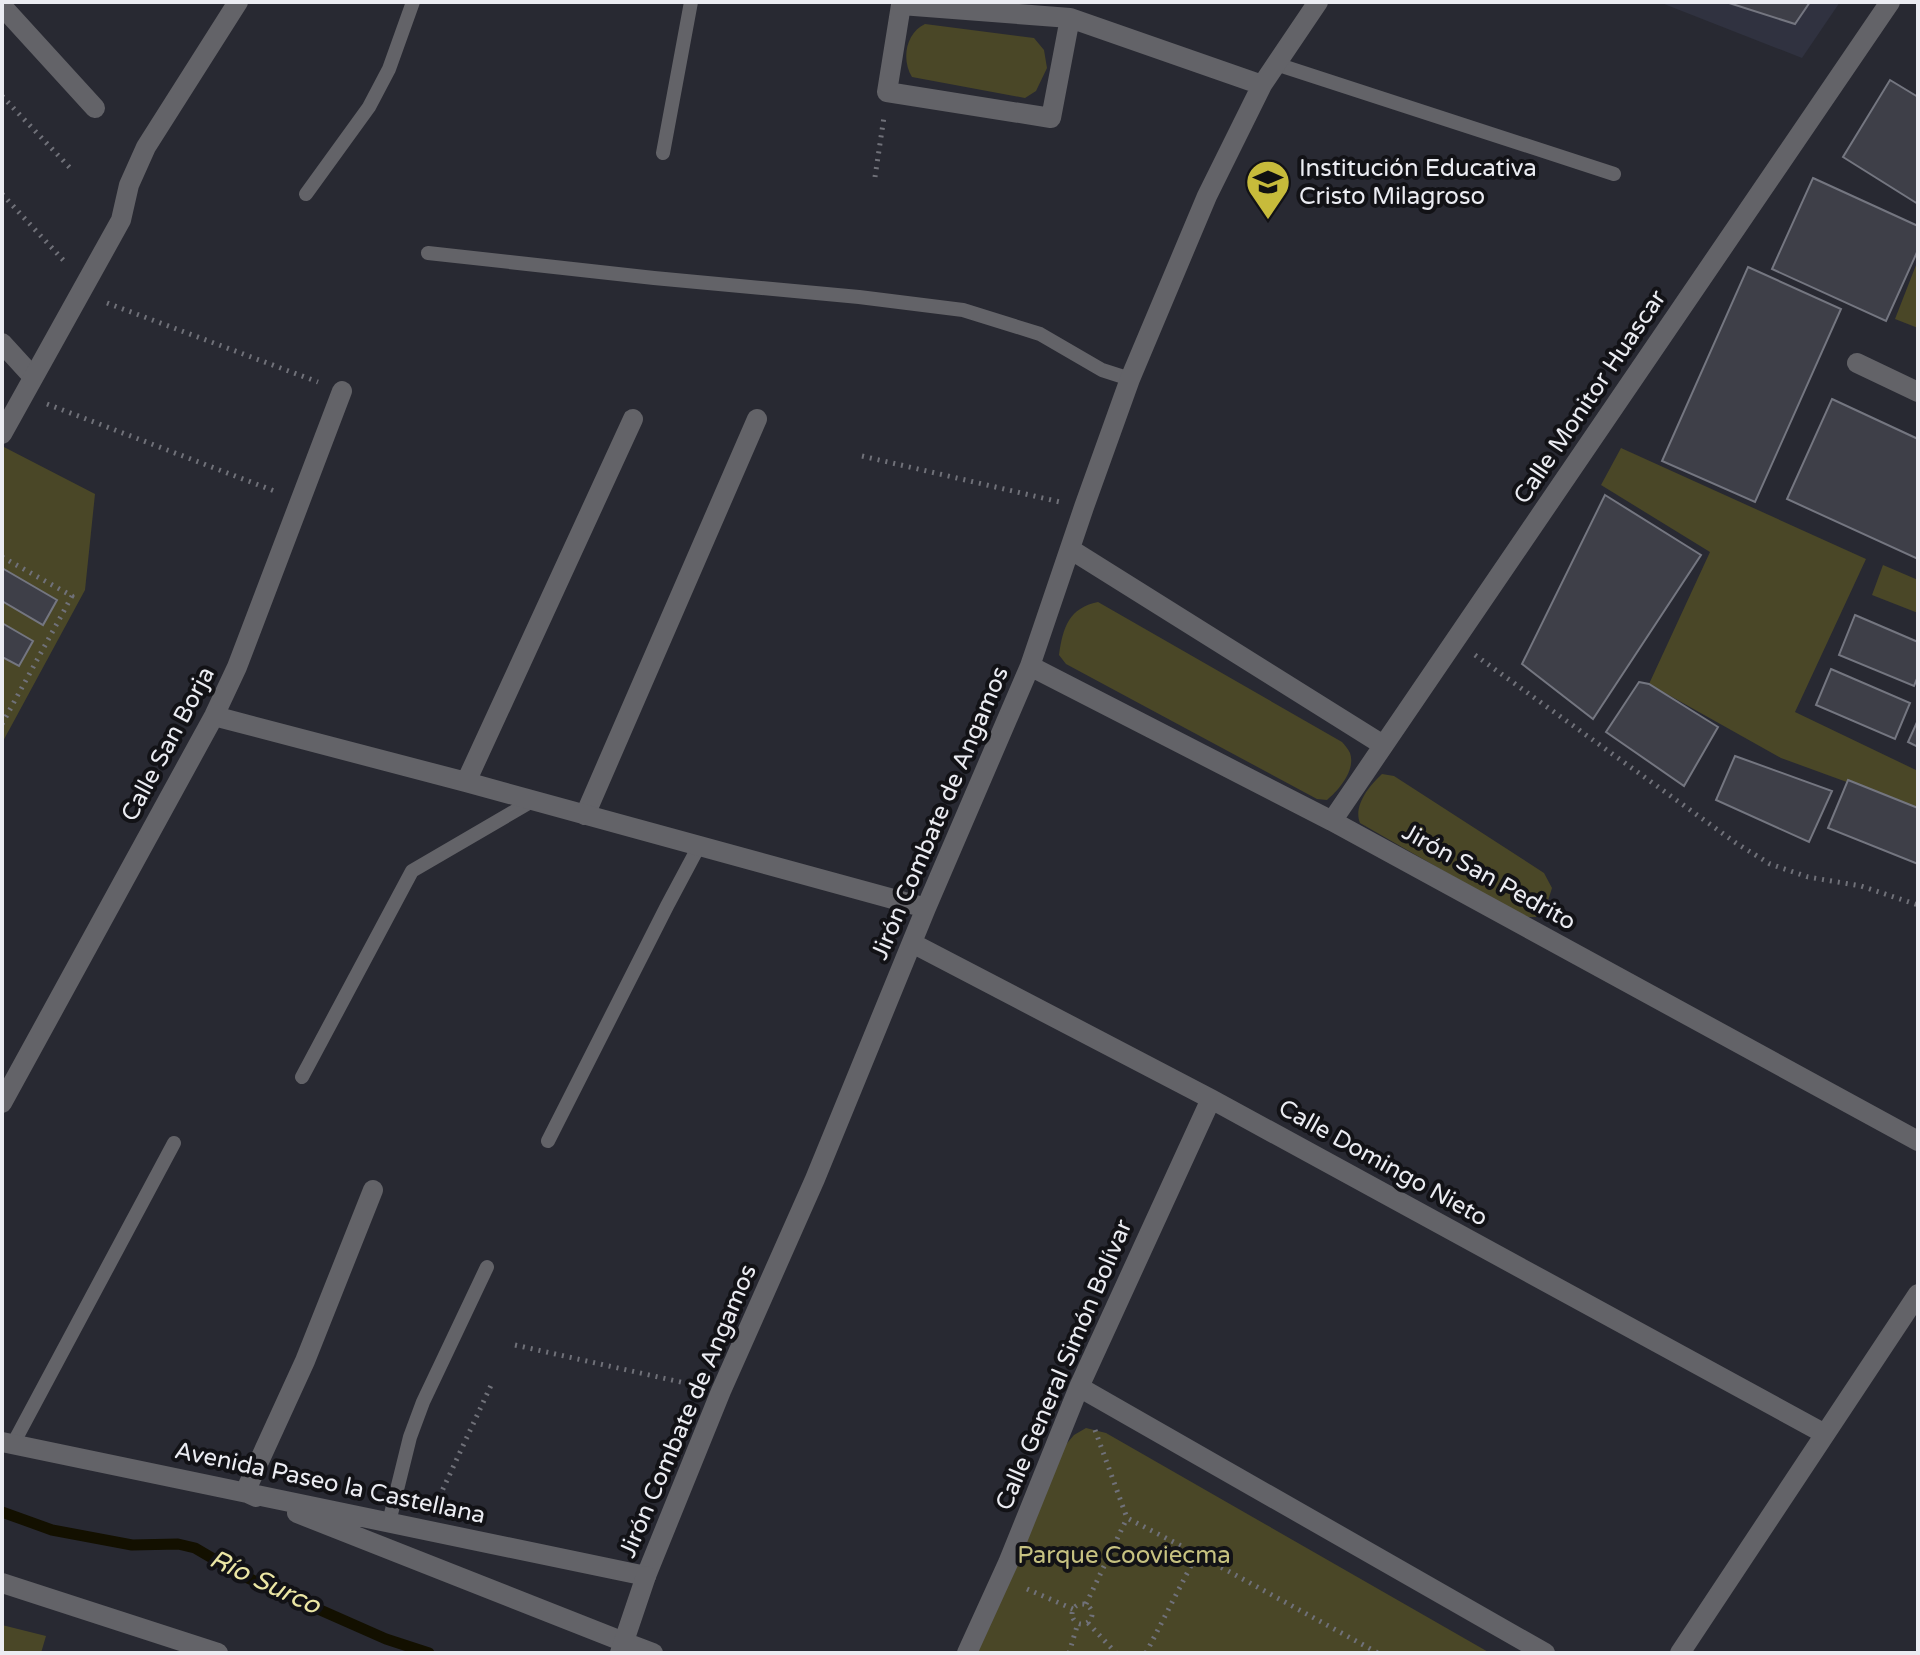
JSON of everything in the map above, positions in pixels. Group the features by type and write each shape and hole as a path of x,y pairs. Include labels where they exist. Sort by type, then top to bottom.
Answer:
{"street":[{"path":"2,434 121,220 129,185 146,147 238,2"},
{"name":"Jirón Combate de Angamos","path":"622,1647 646,1576 721,1391 815,1179 1030,666 1130,379 1207,196 1262,85 1318,2"},
{"name":"Calle Monitor Huascar","path":"1332,821 1890,2"},
{"path":"1070,18 1051,118 887,92 901,4 1070,18 1262,85"},
{"path":"2,6 95,108"},
{"path":"2,343 28,386"},
{"path":"1857,363 1918,392"},
{"name":"Calle San Borja","path":"2,1103 214,716 237,667 342,391"},
{"path":"466,782 633,419"},
{"path":"585,815 757,419"},
{"path":"1070,549 1383,745"},
{"name":"Jirón San Pedrito","path":"1030,666 1332,821 1918,1141"},
{"path":"214,716 926,908"},
{"name":"Calle Domingo Nieto","path":"912,943 1211,1099 1825,1434"},
{"name":"Calle General Simón Bolívar","path":"967,1653 1008,1563 1079,1387 1211,1099"},
{"path":"373,1190 305,1361 245,1492 622,1647 653,1653"},
{"path":"1680,1653 1918,1294"},
{"path":"1079,1387 1545,1653"},
{"name":"Avenida Paseo la Castellana","path":"8,1443 646,1576"},
{"path":"2,1583 217,1653"}],"lane":[{"path":"306,194 369,107 389,69 413,2"},
{"path":"663,153 691,2"},
{"path":"1276,64 1614,174"},
{"path":"428,253 963,310 1040,334 1102,370 1130,379"},
{"path":"302,1077 412,871 532,801"},
{"path":"548,1141 699,846"},
{"path":"8,1443 174,1143"},
{"path":"389,1522 410,1437 423,1402 487,1267"}],"path":[{"path":"875,177 887,92"},
{"path":"2,96 73,171"},
{"path":"2,194 83,288 342,391"},
{"path":"28,386 300,501"},
{"path":"862,456 1084,507"},
{"path":"2,557 72,596 2,724"},
{"path":"1455,640 1736,843 1770,864 1808,877 1861,886 1918,905"},
{"path":"515,1345 721,1391"},
{"path":"424,1529 493,1381"},
{"path":"1079,1387 1127,1518 1378,1653"},
{"path":"1086,1604 1127,1518"},
{"path":"1146,1653 1197,1554"},
{"path":"1008,1563 1023,1588 1073,1609"},
{"path":"1088,1623 1091,1608 1078,1604 1073,1609 1073,1619 1078,1623 1088,1623 1116,1653"},
{"path":"1069,1653 1078,1623"}],"shaded area":[{"path":"1659,2 1840,2 1802,58"}],"green space":[{"path":"925,24 1034,38 1044,50 1047,68 1036,91 1025,98 912,77 907,62 907,47 913,34"},
{"path":"1918,260 1918,328 1895,319"},
{"path":"2,446 95,494 85,590 2,743"},
{"path":"1621,448 1866,559 1795,712 1918,771 1918,808 1781,758 1649,684 1710,552 1601,485"},
{"path":"1883,565 1918,580 1918,613 1872,595"},
{"path":"1098,602 1342,742 1350,753 1351,766 1341,785 1327,800 1317,799 1066,664 1059,655 1069,620 1080,609"},
{"path":"1382,774 1394,776 1544,873 1552,888 1546,907 1536,917 1524,917 1360,823 1360,803"},
{"name":"Parque Cooviecma","path":"1086,1428 1106,1433 1490,1653 977,1653 1063,1448 1074,1435"},
{"path":"2,1625 46,1636 41,1653 2,1653"}],"building":[{"path":"1726,2 1810,2 1795,24"},
{"path":"1890,80 1918,97 1918,204 1843,157"},
{"path":"1813,178 1918,226 1918,250 1886,321 1772,269"},
{"path":"1748,267 1841,309 1755,502 1662,461"},
{"path":"1832,399 1918,439 1918,559 1787,499"},
{"path":"1605,495 1701,555 1593,719 1522,664"},
{"path":"2,568 57,600 43,625 2,601"},
{"path":"1855,615 1918,642 1918,676 1914,686 1839,655"},
{"path":"2,623 33,641 19,666 2,657"},
{"path":"1831,669 1910,703 1895,739 1816,705"},
{"path":"1639,682 1649,684 1718,727 1684,786 1606,732"},
{"path":"1918,720 1918,747 1908,742"},
{"path":"1735,756 1832,791 1809,842 1716,800"},
{"path":"1848,780 1918,808 1918,864 1828,828"}],"waterway":[{"name":"Río Surco","path":"2,1512 52,1530 132,1545 178,1544 195,1548 241,1575 386,1639 429,1653"}],"place":[{"name":"Institución Educativa Cristo Milagroso","path":"1268,221"}]}
